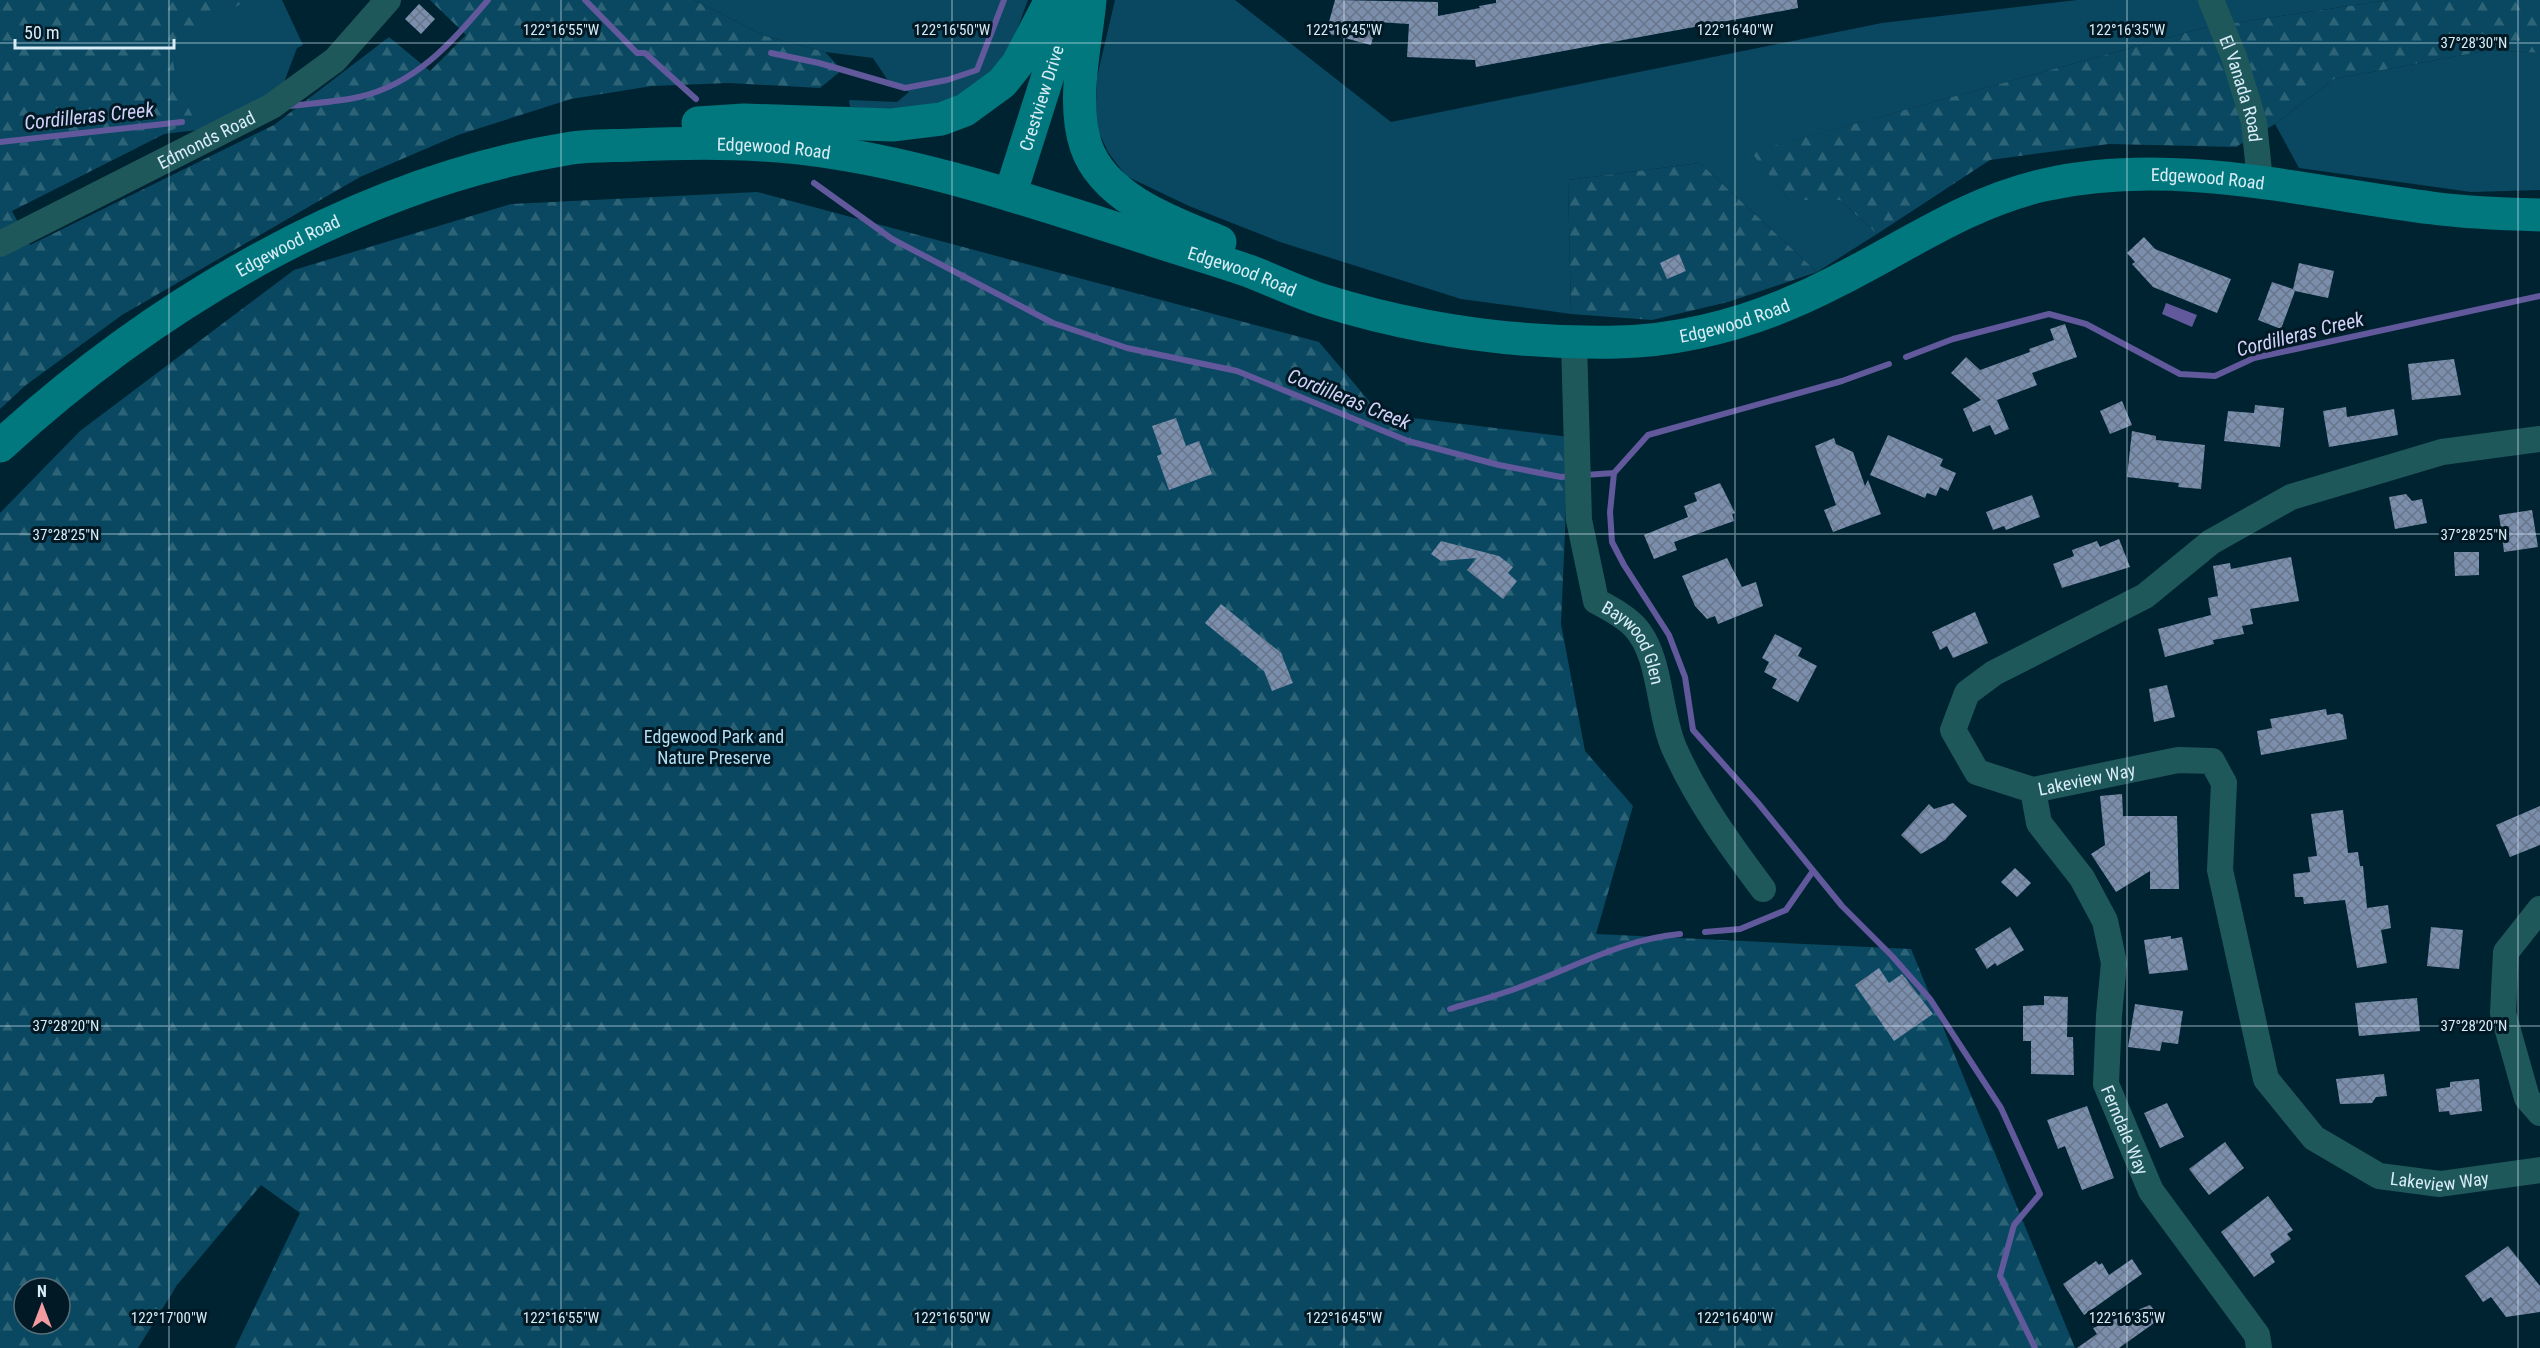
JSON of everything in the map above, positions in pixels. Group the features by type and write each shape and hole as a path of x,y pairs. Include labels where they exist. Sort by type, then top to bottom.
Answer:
{"main road":[{"path":"570,148 622,132 706,122 744,120 892,125 941,120 965,110 1002,83 1018,63 1051,0"},
{"name":"Crestview Drive","path":"1010,195 1072,0"},
{"path":"1090,0 1081,107 1086,145 1105,177 1144,205 1202,235 1449,330"},
{"name":"Edgewood Road","path":"0,446 57,396 139,335 289,244 376,202 427,183 475,169 570,148 695,142 767,145 833,152 894,164 1010,195 1248,271 1322,300 1449,330 1512,338 1574,342 1624,342 1670,337 1756,316 1838,281 1959,215 2041,185 2125,174 2260,181 2438,209 2540,215"}],"street":[{"name":"Edmonds Road","path":"0,244 272,106 335,60 388,0"},
{"name":"El Vanada Road","path":"2211,0 2234,57 2254,122 2260,181"},
{"name":"Baywood Glen","path":"1574,342 1579,520 1596,601 1624,618 1643,638 1653,662 1665,727 1674,749 1703,803 1763,890"},
{"name":"Lakeview Way","path":"2540,440 2442,452 2291,497 2211,542 2145,596 1994,673 1967,693 1953,730 1977,772 2033,790 2178,760 2212,761 2224,783 2220,870 2266,1079 2314,1138 2379,1176 2440,1184 2540,1170"},
{"name":"Ferndale Way","path":"2033,790 2040,823 2082,878 2105,921 2114,963 2106,1084 2151,1191 2257,1335 2259,1348"},
{"path":"2540,909 2506,952 2503,1013 2527,1098 2540,1113"}],"green space":[{"path":"0,0 282,0 303,45 297,48 269,122 48,147"},
{"path":"0,0 248,0 173,41 175,72 194,119 12,211 30,245 274,125 389,37 430,71 466,35 430,0 694,0 765,36 825,52 842,70 820,88 729,83 652,86 571,99 458,135 360,177 122,315 26,385 0,409"},
{"path":"694,0 1028,0 1008,49 990,73 974,86 936,103 915,107 872,109 850,107 849,100 897,102 909,92 887,79 873,58 825,52 765,36"},
{"path":"1115,0 1235,0 1391,122 1882,23 2077,0 2389,0 2207,27 1752,152 1789,200 1840,200 1877,234 1817,272 1700,163 1568,180 1571,314 1461,299 1280,242 1189,206 1126,176 1108,152 1095,124 1097,77"},
{"path":"2389,0 2540,0 2540,53 2490,50 2334,79 2275,124 2236,147 2109,144 1990,160 1877,234 1840,200 1789,200 1751,152 2207,27"},
{"path":"2490,50 2540,53 2540,190 2471,192 2299,168 2275,124 2334,79"},
{"path":"1700,163 1817,272 1728,302 1652,320 1571,314 1568,180"},
{"name":"Edgewood Park and Nature Preserve","path":"757,192 1319,342 1380,414 1569,437 1561,624 1585,751 1633,806 1596,934 1911,949 2075,1348 235,1348 300,1213 261,1185 177,1285 138,1348 0,1348 0,513 80,431 294,270 511,204"}],"shaded area":[{"path":"2166,303 2197,315 2192,327 2162,314"}],"building":[{"path":"1335,0 1438,2 1438,16 1480,8 1479,6 1496,3 1496,0 1797,0 1798,8 1476,67 1475,60 1407,57 1409,24 1377,22 1371,45 1326,33"},
{"path":"419,4 435,19 421,34 405,19"},
{"path":"2144,237 2155,249 2231,279 2217,313 2153,287 2132,264 2135,262 2127,253"},
{"path":"1679,254 1686,271 1667,279 1660,263"},
{"path":"2299,263 2334,271 2328,298 2295,291 2281,329 2258,320 2272,282 2293,289"},
{"path":"2065,324 2077,357 2032,373 2037,385 1997,400 2009,429 1995,435 1990,425 1973,432 1963,409 1981,400 1951,373 1966,357 1980,370 2030,352 2029,349 2054,340 2050,329"},
{"path":"2454,359 2461,395 2412,400 2408,364"},
{"path":"2122,401 2132,425 2110,434 2100,411"},
{"path":"2255,405 2284,408 2280,447 2224,441 2228,411 2254,413"},
{"path":"2346,407 2347,417 2394,409 2398,435 2329,447 2323,411"},
{"path":"1176,418 1186,446 1199,441 1212,474 1169,490 1157,456 1162,454 1152,426"},
{"path":"2132,431 2156,436 2156,440 2205,445 2201,489 2178,487 2179,483 2127,477"},
{"path":"1888,435 1943,459 1940,466 1956,473 1948,491 1940,487 1936,496 1927,493 1925,498 1870,475"},
{"path":"1834,438 1836,444 1853,452 1865,486 1868,480 1881,514 1833,532 1824,510 1836,505 1815,446"},
{"path":"1720,483 1735,513 1732,514 1734,521 1674,542 1677,550 1654,559 1644,535 1688,517 1684,506 1697,501 1694,493"},
{"path":"2406,494 2412,501 2422,499 2427,523 2395,529 2389,497"},
{"path":"2032,495 2040,517 2006,530 2004,526 1993,530 1986,512"},
{"path":"2532,510 2538,547 2504,552 2499,515"},
{"path":"2119,539 2130,567 2062,588 2053,564 2074,556 2072,550 2097,541 2100,547"},
{"path":"1441,541 1499,556 1513,567 1508,573 1517,581 1503,599 1467,570 1477,558 1441,561 1431,554"},
{"path":"2454,552 2479,552 2479,575 2455,576"},
{"path":"2291,557 2299,601 2250,609 2253,624 2242,626 2244,634 2213,640 2214,644 2165,657 2158,629 2211,615 2208,598 2218,596 2213,566 2230,563 2231,569"},
{"path":"1727,558 1742,587 1756,582 1763,606 1718,624 1715,616 1707,619 1695,606 1682,576"},
{"path":"1221,604 1281,653 1293,683 1272,691 1264,671 1205,623"},
{"path":"1975,612 1988,643 1953,658 1947,646 1940,650 1932,632"},
{"path":"1775,634 1802,648 1798,656 1817,666 1798,702 1772,688 1777,679 1764,672 1769,662 1762,658"},
{"path":"2167,685 2175,717 2154,722 2149,689"},
{"path":"2326,709 2327,715 2339,713 2343,715 2347,739 2261,755 2257,731 2272,728 2270,719"},
{"path":"2122,794 2123,816 2177,816 2179,889 2150,889 2150,871 2116,892 2091,854 2105,845 2100,796"},
{"path":"1953,803 1967,816 1945,840 1921,854 1901,835 1929,804 1934,809"},
{"path":"2540,806 2540,845 2510,857 2496,825"},
{"path":"2343,810 2348,853 2358,852 2360,866 2363,866 2367,908 2388,905 2391,928 2381,930 2387,963 2357,968 2345,900 2304,904 2303,897 2295,897 2293,874 2310,872 2308,857 2317,856 2311,814"},
{"path":"2015,868 2031,883 2017,897 2001,882"},
{"path":"2010,927 2024,950 1997,966 1995,963 1987,969 1975,949"},
{"path":"2431,927 2463,930 2459,969 2427,966"},
{"path":"2171,936 2171,939 2182,937 2188,970 2149,974 2144,940"},
{"path":"1879,968 1889,983 1902,974 1933,1014 1894,1041 1855,985"},
{"path":"2044,996 2068,997 2067,1037 2073,1037 2074,1075 2031,1074 2031,1041 2023,1041 2023,1006 2044,1005"},
{"path":"2417,998 2420,1031 2359,1036 2355,1003"},
{"path":"2135,1004 2183,1011 2178,1044 2162,1042 2160,1051 2128,1047"},
{"path":"2384,1074 2387,1096 2376,1097 2372,1103 2340,1104 2336,1079"},
{"path":"2479,1079 2482,1111 2450,1115 2449,1111 2439,1112 2436,1089 2450,1087 2450,1082"},
{"path":"2167,1103 2184,1137 2160,1148 2144,1113"},
{"path":"2087,1106 2114,1178 2082,1190 2065,1146 2058,1149 2047,1120"},
{"path":"2225,1142 2244,1168 2209,1195 2189,1169"},
{"path":"2268,1196 2293,1230 2287,1234 2291,1239 2270,1254 2275,1262 2254,1277 2221,1232"},
{"path":"2508,1246 2540,1286 2540,1312 2506,1317 2491,1297 2483,1302 2465,1276"},
{"path":"2132,1259 2142,1274 2084,1315 2063,1284 2096,1261 2099,1265 2102,1263 2109,1275"},
{"path":"2150,1305 2155,1311 2157,1321 2119,1348 2077,1348 2097,1334 2093,1328"}],"waterway":[{"name":"Cordilleras Creek","path":"290,106 359,97 398,82 431,60 488,0"},
{"name":"Cordilleras Creek","path":"585,0 637,53 645,53 696,99"},
{"path":"771,53 819,63 905,88 947,80 977,70 1004,0"},
{"name":"Cordilleras Creek","path":"0,142 182,122"},
{"name":"Cordilleras Creek","path":"814,183 892,239 1053,323 1127,348 1237,371 1408,441 1499,465 1561,477 1572,476"},
{"name":"Cordilleras Creek","path":"1906,357 1953,339 2049,314 2086,324 2180,374 2215,376 2254,358 2540,296"},
{"name":"Cordilleras Creek","path":"1585,475 1614,473 1648,435 1842,381 1889,364"},
{"path":"1614,473 1610,512 1612,542 1669,635 1685,677 1693,730 1758,803 1842,906 1892,956 1930,999 2001,1108 2040,1194 2014,1225 2000,1276 2035,1348"},
{"path":"1705,932 1740,929 1786,910 1813,871"},
{"path":"1450,1009 1511,990 1618,948 1680,934"}]}
